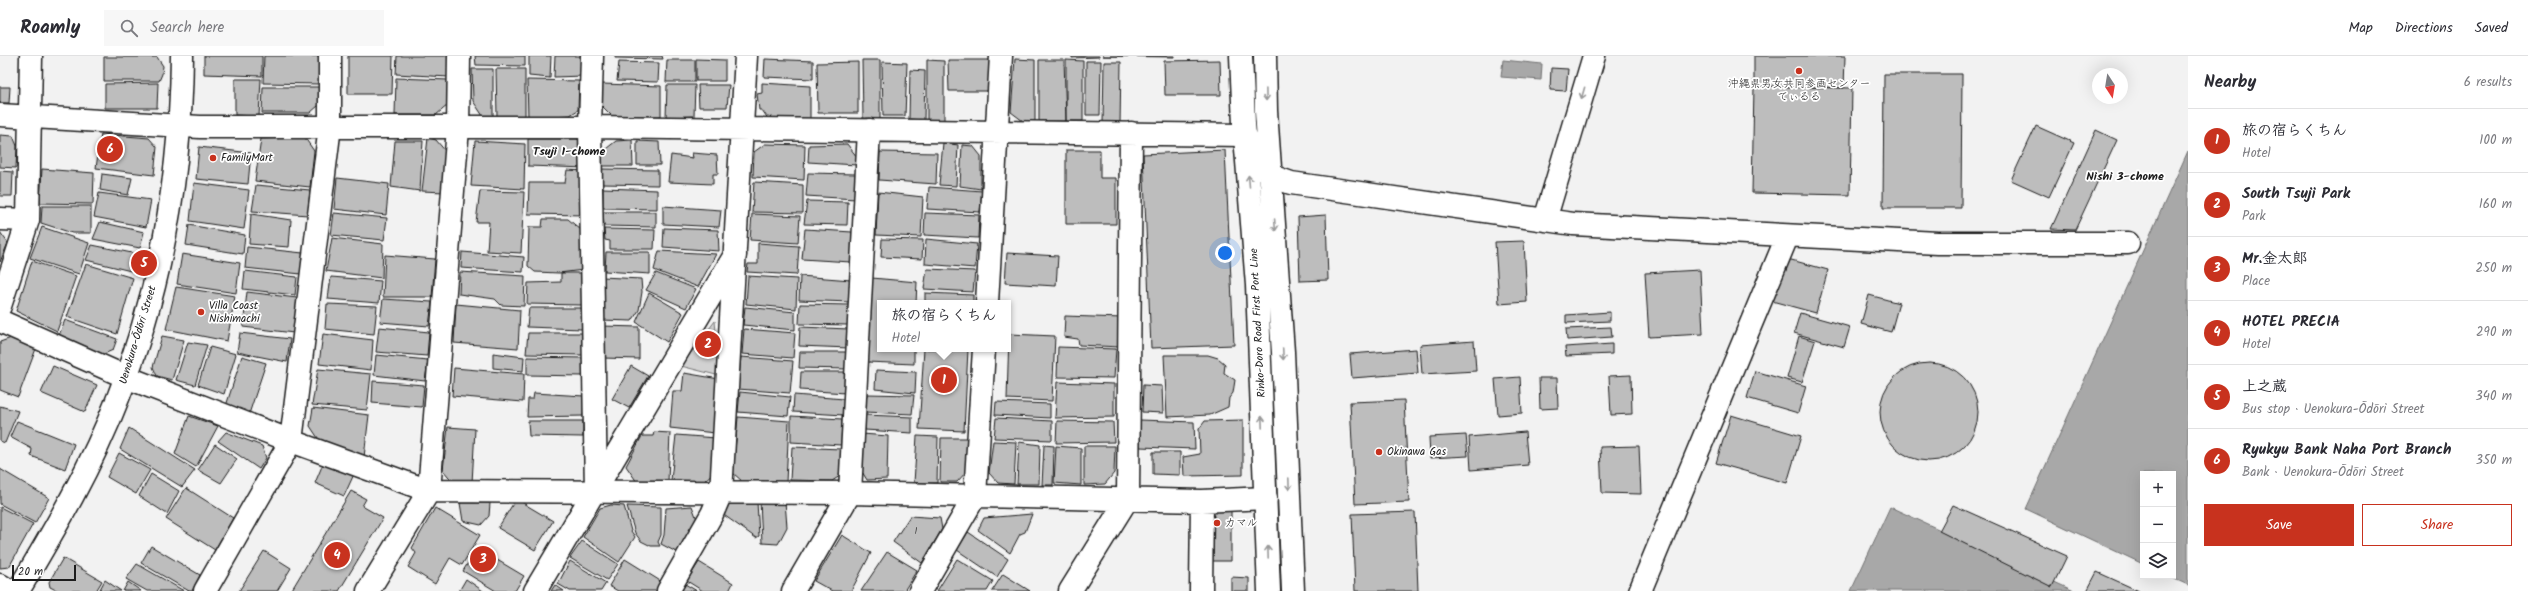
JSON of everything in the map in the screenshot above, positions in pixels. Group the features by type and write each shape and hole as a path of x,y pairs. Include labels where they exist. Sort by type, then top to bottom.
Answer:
{"street":[{"path":"0,306 28,220 31,56"},
{"name":"Uenokura-Ōdōri Street","path":"18,591 80,483 126,377 160,258 175,175 180,126 182,56"},
{"path":"205,591 291,442 330,126 330,56"},
{"path":"368,591 429,490 458,128 459,56"},
{"path":"592,56 590,127 596,491"},
{"path":"668,591 712,514 721,492 736,255 746,56"},
{"path":"987,300 998,132 1001,56"},
{"name":"Rinko-Doro Road First Port Line","path":"1241,56 1245,135 1257,285 1269,591"},
{"name":"Rinko-Doro Road First Port Line","path":"1265,56 1266,111 1272,176 1283,344 1293,591"},
{"path":"1545,220 1594,56"},
{"path":"0,115 180,126 458,128 590,127 1245,135 1272,176 1290,183 1573,224 1787,237 1938,243 2128,243"},
{"path":"793,591 850,492 869,130"},
{"path":"1070,591 1128,498 1131,133"},
{"path":"0,219 28,220"},
{"path":"1640,591 1787,237"},
{"path":"535,591 736,255"},
{"path":"0,321 126,377 291,442 429,490 850,492 1202,500 1266,498"},
{"path":"920,591 975,496 984,352"},
{"path":"1201,591 1202,500"},
{"path":"0,585 10,591"}],"shaded area":[{"path":"1503,60 1542,64 1541,80 1501,77"},
{"path":"2188,151 2188,585 2175,579 2176,579 2176,471 2140,471 2140,563 2026,509"},
{"path":"715,321 720,376 681,366"},
{"path":"1890,507 2074,591 1851,591"}],"building":[{"path":"204,56 262,56 262,76 204,74"},
{"path":"264,56 319,56 319,84 263,83"},
{"path":"348,56 393,56 392,94 348,94"},
{"path":"397,56 449,56 449,77 396,74"},
{"path":"475,56 525,56 525,66 476,65"},
{"path":"529,56 551,56 550,78 529,76"},
{"path":"555,56 584,56 583,76 554,77"},
{"path":"615,56 662,56 663,59 615,58"},
{"path":"1072,56 1099,56 1099,57 1072,58"},
{"path":"1102,56 1174,56 1174,57"},
{"name":"沖縄県男女共同参画センター てぃるる","path":"1754,56 1845,56 1844,88 1754,86"},
{"path":"104,57 157,57 163,66 162,74 159,81 104,81"},
{"path":"696,59 725,60 725,81 696,81"},
{"path":"765,59 813,61 813,79 764,77"},
{"path":"1015,59 1035,60 1035,123 1023,121 1011,112"},
{"path":"667,60 695,60 695,82 666,82"},
{"path":"862,60 880,60 880,119 863,118"},
{"path":"927,60 944,61 944,121 927,121"},
{"path":"948,60 992,60 993,91 949,91"},
{"path":"1039,60 1064,60 1066,121 1039,121"},
{"path":"1066,60 1083,61 1083,121 1066,121"},
{"path":"1220,60 1221,95 1165,95 1164,61"},
{"path":"1086,61 1101,61 1100,115 1086,115"},
{"path":"619,62 659,63 658,82 617,81"},
{"path":"858,62 858,113 818,113 817,63"},
{"path":"882,62 907,63 905,116 883,116"},
{"path":"1104,62 1121,62 1120,125 1103,124"},
{"path":"1551,68 1568,69 1566,91 1550,90"},
{"path":"472,69 493,69 493,116 483,116 473,101"},
{"path":"496,69 525,69 525,117 497,116"},
{"path":"910,70 925,71 924,120 909,119"},
{"path":"1884,74 1962,74 1961,208 1883,208"},
{"path":"396,78 448,80 448,105 436,115 395,115"},
{"path":"235,79 261,79 259,116 235,115"},
{"path":"527,80 579,81 578,110 570,115 528,117"},
{"path":"158,83 157,108 105,108 105,84"},
{"path":"762,83 810,86 810,119 769,120 762,110 759,110 757,94 762,93"},
{"path":"602,84 661,86 661,116 612,116 601,105"},
{"path":"667,85 695,85 694,116 666,117"},
{"path":"698,85 729,85 727,107 699,107"},
{"path":"1754,86 1852,88 1850,195 1752,193"},
{"path":"0,87 10,87 9,103 0,103"},
{"path":"263,87 319,87 319,105 310,113 262,113"},
{"path":"2036,126 2074,143 2049,197 2011,180"},
{"path":"2096,130 2117,140 2075,230 2051,229"},
{"path":"101,134 149,138 157,147 154,175 96,168"},
{"path":"0,135 13,136 17,146 16,168 0,167"},
{"path":"305,138 314,151 310,187 255,181 261,139"},
{"path":"428,138 436,140 447,153 444,192 422,191"},
{"path":"528,139 581,139 587,168 528,166"},
{"path":"632,140 633,166 602,166 602,152 616,141"},
{"path":"395,141 423,141 420,191 391,187"},
{"path":"475,141 525,144 524,189 471,186"},
{"path":"637,141 659,142 660,165 637,165"},
{"path":"943,143 958,145 956,186 939,185"},
{"path":"765,144 805,145 804,180 753,177 754,152"},
{"path":"847,144 857,157 857,165 808,162 809,145"},
{"path":"962,145 973,146 981,156 981,189 960,186"},
{"path":"199,147 251,153 248,184 196,179"},
{"path":"1066,150 1100,150 1100,178 1116,178 1116,224 1066,224"},
{"path":"1225,150 1234,345 1151,348 1143,154"},
{"path":"880,152 937,153 936,184 879,180"},
{"path":"692,153 717,155 718,174 713,174 713,184 668,182 671,155 693,158"},
{"path":"42,169 94,173 93,204 40,203"},
{"path":"602,169 658,170 658,185 602,184"},
{"path":"567,170 586,171 585,215 528,214 529,183 565,183"},
{"path":"0,171 13,172 12,196 0,196"},
{"path":"808,173 856,174 856,199 806,196"},
{"path":"102,174 132,178 128,195 100,190"},
{"path":"337,178 389,184 386,215 334,209"},
{"path":"754,182 803,185 803,213 752,212"},
{"path":"194,183 249,190 244,229 190,221"},
{"path":"256,185 310,190 308,215 252,211"},
{"path":"929,187 982,191 980,212 927,209"},
{"path":"603,188 657,190 657,209 603,208"},
{"path":"480,191 524,192 521,253 487,251 489,222 476,222"},
{"path":"878,192 923,197 921,237 876,235"},
{"path":"99,193 151,200 146,227 94,217"},
{"path":"807,201 848,202 847,225 804,224"},
{"path":"42,206 91,206 91,233 72,233 41,223"},
{"path":"663,206 721,210 719,227 663,224"},
{"path":"603,212 656,212 656,227 604,226"},
{"path":"334,213 387,218 384,240 331,235"},
{"path":"925,213 979,215 978,238 924,235"},
{"path":"251,214 291,220 289,247 249,244"},
{"path":"752,214 800,216 798,243 750,240"},
{"path":"1326,215 1328,280 1300,281 1298,217"},
{"path":"543,219 568,219 581,230 583,270 559,273 535,272 528,266 529,227 542,227"},
{"path":"100,222 144,232 140,248 93,239"},
{"path":"189,225 245,235 243,254 186,245"},
{"path":"42,227 89,243 79,274 30,258"},
{"path":"664,228 718,230 719,251 663,247"},
{"path":"604,229 655,230 654,249 610,249 610,241 605,240"},
{"path":"805,229 852,232 851,262 802,259"},
{"path":"0,232 8,243 0,262"},
{"path":"332,238 383,244 382,278 326,271"},
{"path":"882,239 923,240 922,259 881,257"},
{"path":"926,239 977,244 975,268 925,264"},
{"path":"1524,241 1527,302 1499,304 1495,242"},
{"path":"758,243 799,246 797,275 747,272 748,264 758,264"},
{"path":"92,245 137,254 135,272 86,260"},
{"path":"247,247 303,253 301,274 245,268"},
{"path":"659,251 716,254 698,287 654,270"},
{"path":"462,252 524,257 523,272 461,268"},
{"path":"606,252 650,252 650,274 605,271"},
{"path":"1007,253 1058,256 1056,286 1005,283"},
{"path":"182,254 240,263 236,293 177,284"},
{"path":"385,255 435,259 432,297 383,297"},
{"path":"1784,258 1828,270 1816,313 1772,301"},
{"path":"32,261 76,276 57,331 16,311"},
{"path":"86,264 133,278 117,334 67,317"},
{"path":"927,269 975,271 973,292 924,289"},
{"path":"1700,270 1703,334 1649,337 1645,273"},
{"path":"245,271 297,277 295,295 243,289"},
{"path":"460,272 525,276 524,306 501,305 495,299 459,294"},
{"path":"561,273 582,273 582,305 527,304 528,283 561,282"},
{"path":"656,273 696,289 686,308 646,290"},
{"path":"748,276 797,279 796,309 746,304"},
{"path":"800,276 851,280 850,302 799,300"},
{"path":"331,277 381,281 379,303 328,299"},
{"path":"602,277 641,279 642,292 639,310 632,321 602,320"},
{"path":"872,278 917,282 916,300 877,300 877,352 914,352 914,364 867,362"},
{"name":"Villa Coast Nishimachi","path":"176,287 235,296 227,341 166,329"},
{"path":"247,292 297,298 294,333 243,327"},
{"path":"649,293 683,313 667,342 636,322"},
{"path":"925,293 973,295 973,300 925,300"},
{"path":"1869,295 1899,303 1891,332 1861,324"},
{"path":"383,299 432,302 429,326 380,322"},
{"path":"327,304 377,306 374,334 325,329"},
{"path":"456,304 520,310 518,348 454,343"},
{"path":"800,304 849,305 848,325 799,324"},
{"path":"745,307 795,312 795,330 743,325"},
{"path":"529,308 582,308 582,329 527,327"},
{"path":"1610,312 1610,321 1566,323 1566,315"},
{"path":"1800,313 1850,327 1844,347 1794,333"},
{"path":"1065,316 1122,318 1120,347 1079,345 1078,339 1064,337"},
{"path":"65,320 117,339 113,350 97,357 58,338"},
{"path":"602,326 639,327 639,359 603,358"},
{"path":"379,327 429,332 427,356 376,352"},
{"path":"800,327 849,329 849,348 799,346"},
{"path":"1611,327 1612,337 1567,340 1566,329"},
{"path":"744,329 795,333 793,358 742,354"},
{"path":"240,333 290,339 287,362 237,352"},
{"path":"528,333 582,333 583,355 526,354"},
{"path":"323,334 373,340 371,370 319,364"},
{"path":"1011,334 1055,336 1052,401 1007,399 1008,352 1011,352"},
{"path":"162,336 184,340 172,380 157,376 153,367"},
{"path":"1799,336 1815,341 1802,382 1787,378"},
{"path":"14,337 37,346 18,397 0,390 0,342"},
{"path":"1474,341 1476,371 1422,374 1420,345"},
{"path":"188,342 207,345 195,385 176,380"},
{"path":"1612,344 1612,354 1566,356 1565,347"},
{"path":"210,347 236,354 224,394 198,385"},
{"path":"1058,347 1116,349 1114,378 1057,377"},
{"path":"1416,349 1418,373 1352,378 1350,354"},
{"path":"800,352 848,352 848,369 799,368"},
{"path":"924,352 968,352 964,431 919,429"},
{"path":"493,353 524,357 523,371 493,368"},
{"path":"376,355 428,360 425,381 374,375"},
{"path":"1164,355 1208,355 1218,358 1225,364 1224,373 1235,380 1233,393 1229,398 1228,407 1210,415 1167,417"},
{"path":"242,356 266,363 249,414 226,406"},
{"path":"527,357 583,358 583,376 527,375"},
{"path":"741,357 793,361 790,393 738,389"},
{"path":"1929,363 1948,367 1964,377 1974,393 1978,412 1974,431 1964,447 1948,457 1929,461 1910,457 1894,447 1884,431 1880,412 1884,393 1894,377 1910,367"},
{"path":"53,366 97,385 85,412 41,393"},
{"path":"631,366 648,376 629,408 612,399"},
{"path":"454,368 524,374 523,402 452,396"},
{"path":"318,369 371,374 367,410 312,405"},
{"path":"876,370 916,372 915,393 875,389"},
{"path":"1755,371 1806,386 1798,413 1747,398"},
{"path":"801,372 847,372 846,393 800,390"},
{"path":"684,373 719,379 715,433 670,428 673,391 682,391"},
{"path":"1631,375 1632,414 1611,415 1609,376"},
{"path":"1520,377 1522,413 1498,415 1495,379"},
{"path":"1539,378 1557,378 1558,408 1540,409"},
{"path":"373,381 424,385 422,407 372,403"},
{"path":"1057,382 1114,384 1114,417 1055,418"},
{"path":"1143,385 1162,386 1163,413 1142,412"},
{"path":"740,392 790,397 788,416 738,412"},
{"path":"534,393 584,396 583,416 527,417 528,399 533,399"},
{"path":"867,394 914,395 912,414 865,412"},
{"path":"794,395 844,399 844,415 793,412"},
{"name":"Okinawa Gas","path":"1404,400 1409,502 1355,504 1350,402"},
{"path":"996,402 1050,404 1050,418 995,415"},
{"path":"0,406 18,411 5,443 0,441"},
{"path":"313,408 369,415 364,457 320,441 310,426"},
{"path":"865,415 912,417 912,433 865,430"},
{"path":"1731,415 1801,436 1787,483 1716,463"},
{"path":"189,416 218,426 196,467 175,454"},
{"path":"791,416 842,419 841,445 791,442"},
{"path":"738,417 789,421 786,482 743,482 733,473"},
{"path":"996,418 1052,421 1052,440 994,438"},
{"path":"1140,420 1194,422 1195,449 1140,447"},
{"path":"1243,420 1243,475 1184,476 1183,457 1200,454 1199,429 1205,421"},
{"path":"17,421 74,444 65,469 31,456 32,449 10,437"},
{"path":"528,421 583,421 583,437 529,436"},
{"path":"1057,421 1113,422 1114,442 1056,443"},
{"path":"448,427 475,429 472,483 454,483 443,470"},
{"path":"129,428 195,470 182,487 120,449"},
{"path":"226,432 262,446 266,458 259,469 218,441"},
{"path":"654,432 670,433 668,481 637,482 626,466 642,436 653,436"},
{"path":"1525,432 1528,465 1471,470 1469,437"},
{"path":"862,434 888,436 887,479 867,480 861,470"},
{"path":"676,435 716,438 715,471 704,481 671,480"},
{"path":"1466,435 1468,456 1430,458 1429,437"},
{"path":"917,436 938,437 937,483 914,483"},
{"path":"941,438 967,438 967,471 957,482 940,482"},
{"path":"993,441 1016,442 1014,484 998,483 989,473"},
{"path":"1019,442 1040,445 1039,484 1017,484"},
{"path":"215,444 237,459 221,483 198,470"},
{"path":"1044,445 1054,446 1053,485 1042,485"},
{"path":"1056,446 1081,448 1081,485 1054,483"},
{"path":"1084,446 1115,446 1114,473 1105,484 1084,485"},
{"path":"1639,446 1641,494 1602,493 1600,447"},
{"path":"792,447 841,449 840,476 832,481 790,480"},
{"path":"1153,452 1180,452 1180,475 1153,474"},
{"path":"119,453 150,470 136,494 107,477"},
{"path":"325,459 355,472 344,496 315,483"},
{"path":"0,469 49,498 35,523 0,504"},
{"path":"151,474 179,491 167,514 139,496"},
{"path":"186,488 233,518 215,550 166,519"},
{"path":"351,491 366,499 362,506 383,518 339,591 291,591"},
{"path":"516,499 553,521 535,550 498,528"},
{"path":"760,501 785,501 787,527 778,544 762,543"},
{"path":"757,502 759,536 756,538 721,513 730,503"},
{"path":"460,503 490,503 489,516 481,525 463,521"},
{"path":"611,505 624,506 631,531 635,537 619,562 583,537 600,508"},
{"path":"1953,505 2067,556 2052,587 1939,531"},
{"path":"627,506 661,507 661,535 658,542 660,546 651,546 641,541 635,533"},
{"path":"692,506 698,522 680,554 661,544 664,535 666,508"},
{"path":"0,507 33,524 9,567 0,568"},
{"path":"435,508 480,535 462,565 450,558 435,584 408,567 416,553 412,548"},
{"path":"1220,508 1231,509 1231,561 1208,561 1208,521"},
{"path":"1415,512 1418,591 1355,591 1352,514"},
{"path":"1032,514 1025,532 1020,534 1010,553 978,530 984,518"},
{"path":"910,516 940,518 942,529 922,563 893,542"},
{"path":"968,532 1008,559 997,577 957,550"},
{"path":"842,535 871,553 851,591 832,591 814,581"},
{"path":"582,541 618,564 607,580 570,558"},
{"path":"151,546 200,575 192,591 189,591 141,563"},
{"path":"477,548 524,576 515,591 496,591 463,571"},
{"path":"264,551 291,568 277,591 239,591"},
{"path":"887,552 917,570 904,591 861,591"},
{"path":"63,558 102,581 96,591 58,591 50,587 49,582"},
{"path":"625,559 662,582 656,591 618,591 609,586"},
{"path":"957,559 993,581 987,591 937,591"},
{"path":"570,561 606,583 601,591 570,591 558,584"},
{"path":"699,562 733,583 729,591 703,591 687,581"},
{"path":"137,564 184,591 147,591 126,579"},
{"path":"2097,572 2139,591 2087,591"},
{"path":"1003,574 1030,591 992,591"},
{"path":"1231,577 1249,578 1249,591 1231,591"},
{"path":"466,579 483,591 459,591"},
{"path":"105,580 121,591 99,591"},
{"path":"128,582 141,591 123,591"},
{"path":"685,584 697,591 681,591"},
{"path":"555,585 564,591 551,591"}],"place":[{"name":"沖縄県男女共同参画センター てぃるる","path":"1799,71"},
{"name":"Ryukyu Bank Naha Port Branch","path":"110,149"},
{"name":"FamilyMart","path":"213,158"},
{"name":"上之蔵","path":"144,263"},
{"name":"Villa Coast Nishimachi","path":"201,312"},
{"name":"South Tsuji Park","path":"708,344"},
{"name":"旅の宿らくちん","path":"944,380"},
{"name":"Okinawa Gas","path":"1379,452"},
{"name":"カマル","path":"1217,523"},
{"name":"HOTEL PRECIA","path":"337,555"},
{"name":"Mr.金太郎","path":"483,559"}],"district":[{"name":"Tsuji 1-chome","path":"569,151"},
{"name":"Nishi 3-chome","path":"2125,176"}]}
